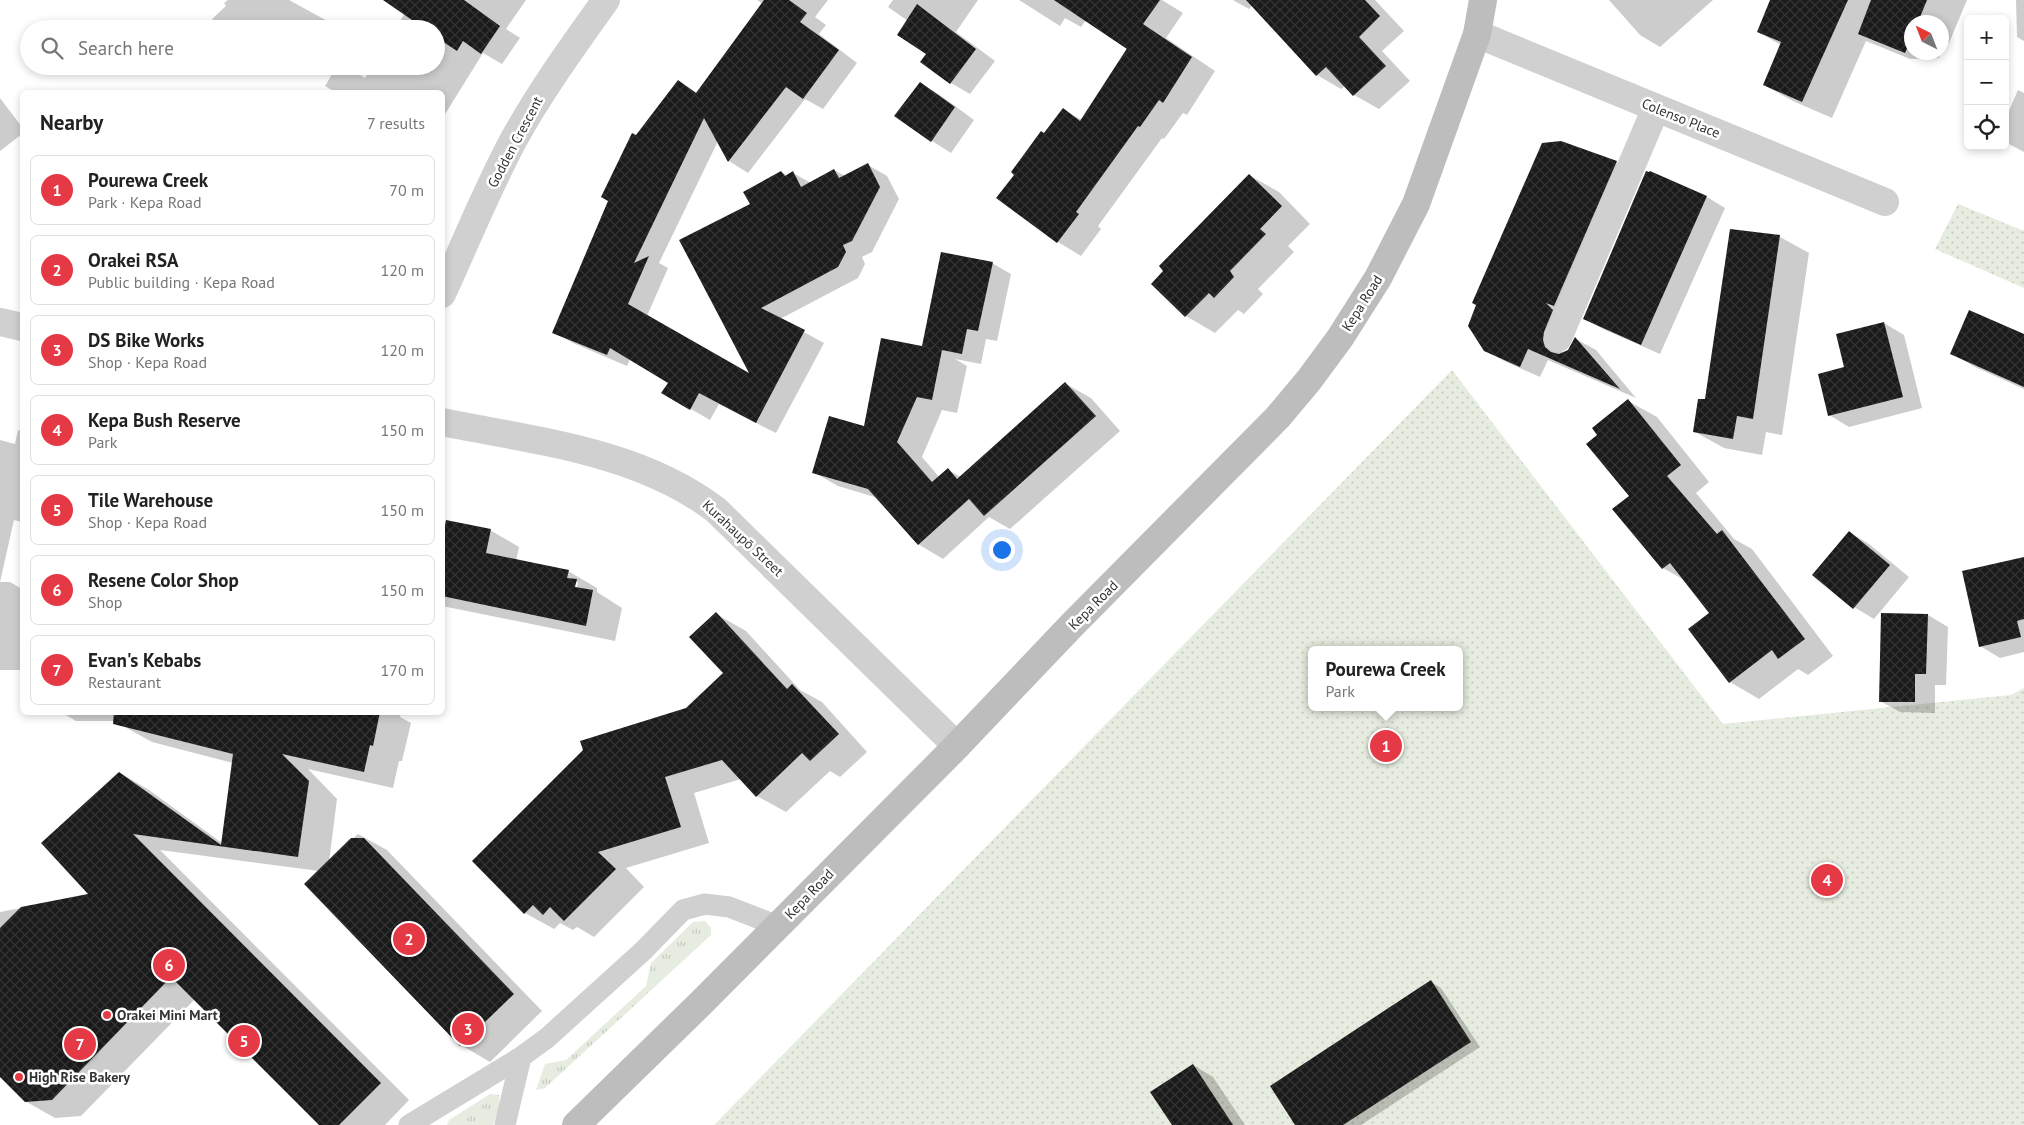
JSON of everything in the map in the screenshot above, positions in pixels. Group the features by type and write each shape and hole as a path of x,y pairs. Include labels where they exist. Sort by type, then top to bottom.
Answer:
{"main road":[{"name":"Kepa Road","path":"576,1125 957,746 1072,625 1278,417 1309,380 1340,338 1378,278 1416,204 1478,34 1483,0"}],"street":[{"name":"Godden Crescent","path":"445,287 486,195 514,140 549,81 606,0"},
{"name":"Colenso Place","path":"1478,34 1885,202"},
{"path":"1558,338 1656,108"},
{"path":"0,322 20,327"},
{"name":"Kurahaupō Street","path":"445,423 604,456 645,470 696,495 716,510 957,746"}],"lane":[{"path":"409,1125 522,1057 547,1038 683,910 705,904 729,907 778,926"},
{"path":"506,1125 522,1057"}],"green space":[{"path":"1958,204 2024,231 2024,288 1935,249"},
{"path":"1452,370 1723,724 2011,695 2024,688 2024,1125 714,1125"},
{"path":"705,921 711,928 711,935 545,1088 536,1090 545,1064 566,1060 646,986 651,963 693,922"},
{"path":"490,1094 499,1095 500,1107 493,1125 447,1125 449,1120"}],"building":[{"path":"383,0 464,0 500,26 481,54 463,41 457,51 445,43 445,20 412,20"},
{"path":"764,0 789,0 807,13 800,22 839,50 803,99 786,87 728,162 704,118 634,263 649,256 628,304 749,373 679,240 750,204 743,192 781,171 785,176 793,171 801,187 834,169 839,178 868,163 880,187 852,241 843,245 846,252 838,267 761,308 805,330 756,423 699,393 690,410 661,393 668,383 610,348 607,355 552,333 608,201 601,197 632,133 636,135 678,80 696,93"},
{"path":"1054,0 1160,0 1143,24 1192,57 1163,103 1159,100 1140,127 1138,126 1076,212 1079,214 1057,243 996,198 1014,175 1011,172 1041,131 1044,133 1063,108 1080,121 1127,49"},
{"path":"1246,0 1365,0 1380,16 1359,37 1386,66 1353,96 1326,67 1316,76"},
{"path":"1770,0 1848,0 1802,102 1763,85 1781,42 1757,32"},
{"path":"1871,0 1927,0 1921,15 1904,15 1904,53 1858,34"},
{"path":"917,4 976,49 950,84 920,62 926,54 897,35"},
{"path":"920,82 955,107 931,142 894,116"},
{"path":"1561,141 1617,161 1554,306 1546,303 1553,310 1544,332 1543,340 1545,347 1551,352 1559,354 1568,350 1575,337 1620,389 1528,349 1520,367 1484,351 1468,326 1476,305 1472,303 1542,143"},
{"path":"1646,171 1650,171 1707,196 1641,345 1583,319"},
{"path":"1249,174 1282,206 1260,229 1266,234 1230,271 1234,277 1214,298 1209,293 1185,317 1151,284 1163,271 1159,266"},
{"path":"1730,229 1780,235 1753,419 1737,416 1733,439 1693,432 1698,399 1705,399"},
{"path":"941,252 993,262 978,331 967,329 962,354 922,346"},
{"path":"1969,310 2024,334 2024,387 1950,354"},
{"path":"1884,322 1903,397 1828,416 1818,374 1844,367 1836,334"},
{"path":"881,338 942,350 932,400 917,397 897,442 932,482 948,468 957,479 1065,382 1096,416 984,516 969,499 918,545 868,489 812,473 829,416 864,426"},
{"path":"1628,399 1681,465 1667,476 1717,534 1722,530 1805,639 1778,659 1772,650 1729,683 1688,629 1709,613 1670,563 1662,569 1612,509 1629,496 1586,444 1597,435 1592,428"},
{"path":"446,520 491,529 486,553 569,570 567,578 577,579 575,587 593,590 586,626 445,597"},
{"path":"1849,531 1890,565 1853,609 1812,575"},
{"path":"2024,557 2024,619 2017,621 2021,637 1979,647 1962,571"},
{"path":"716,612 787,689 792,684 839,734 810,761 802,753 756,797 722,760 665,777 681,827 598,852 616,869 564,921 550,907 543,915 533,905 524,914 472,861 583,750 580,741 686,708 723,673 689,637"},
{"path":"1881,613 1928,614 1926,674 1915,674 1915,702 1879,702"},
{"path":"114,715 379,715 373,746 370,745 364,772 282,754 309,781 298,857 133,834 381,1083 339,1125 319,1125 171,977 52,1100 25,1102 0,1077 0,928 21,907 88,894 41,843 119,772 221,845 233,754 113,724"},
{"path":"351,838 364,838 514,994 460,1046 304,884"},
{"path":"1431,980 1471,1042 1343,1125 1295,1125 1270,1086"},
{"path":"1193,1064 1233,1125 1172,1125 1150,1092"}],"place":[{"name":"Pourewa Creek","path":"1386,746"},
{"name":"Kepa Bush Reserve","path":"1827,880"},
{"name":"Orakei RSA","path":"409,939"},
{"name":"Resene Color Shop","path":"169,965"},
{"name":"Orakei Mini Mart","path":"107,1015"},
{"name":"DS Bike Works","path":"468,1029"},
{"name":"Tile Warehouse","path":"244,1041"},
{"name":"Evan's Kebabs","path":"80,1044"},
{"name":"High Rise Bakery","path":"19,1077"}]}
